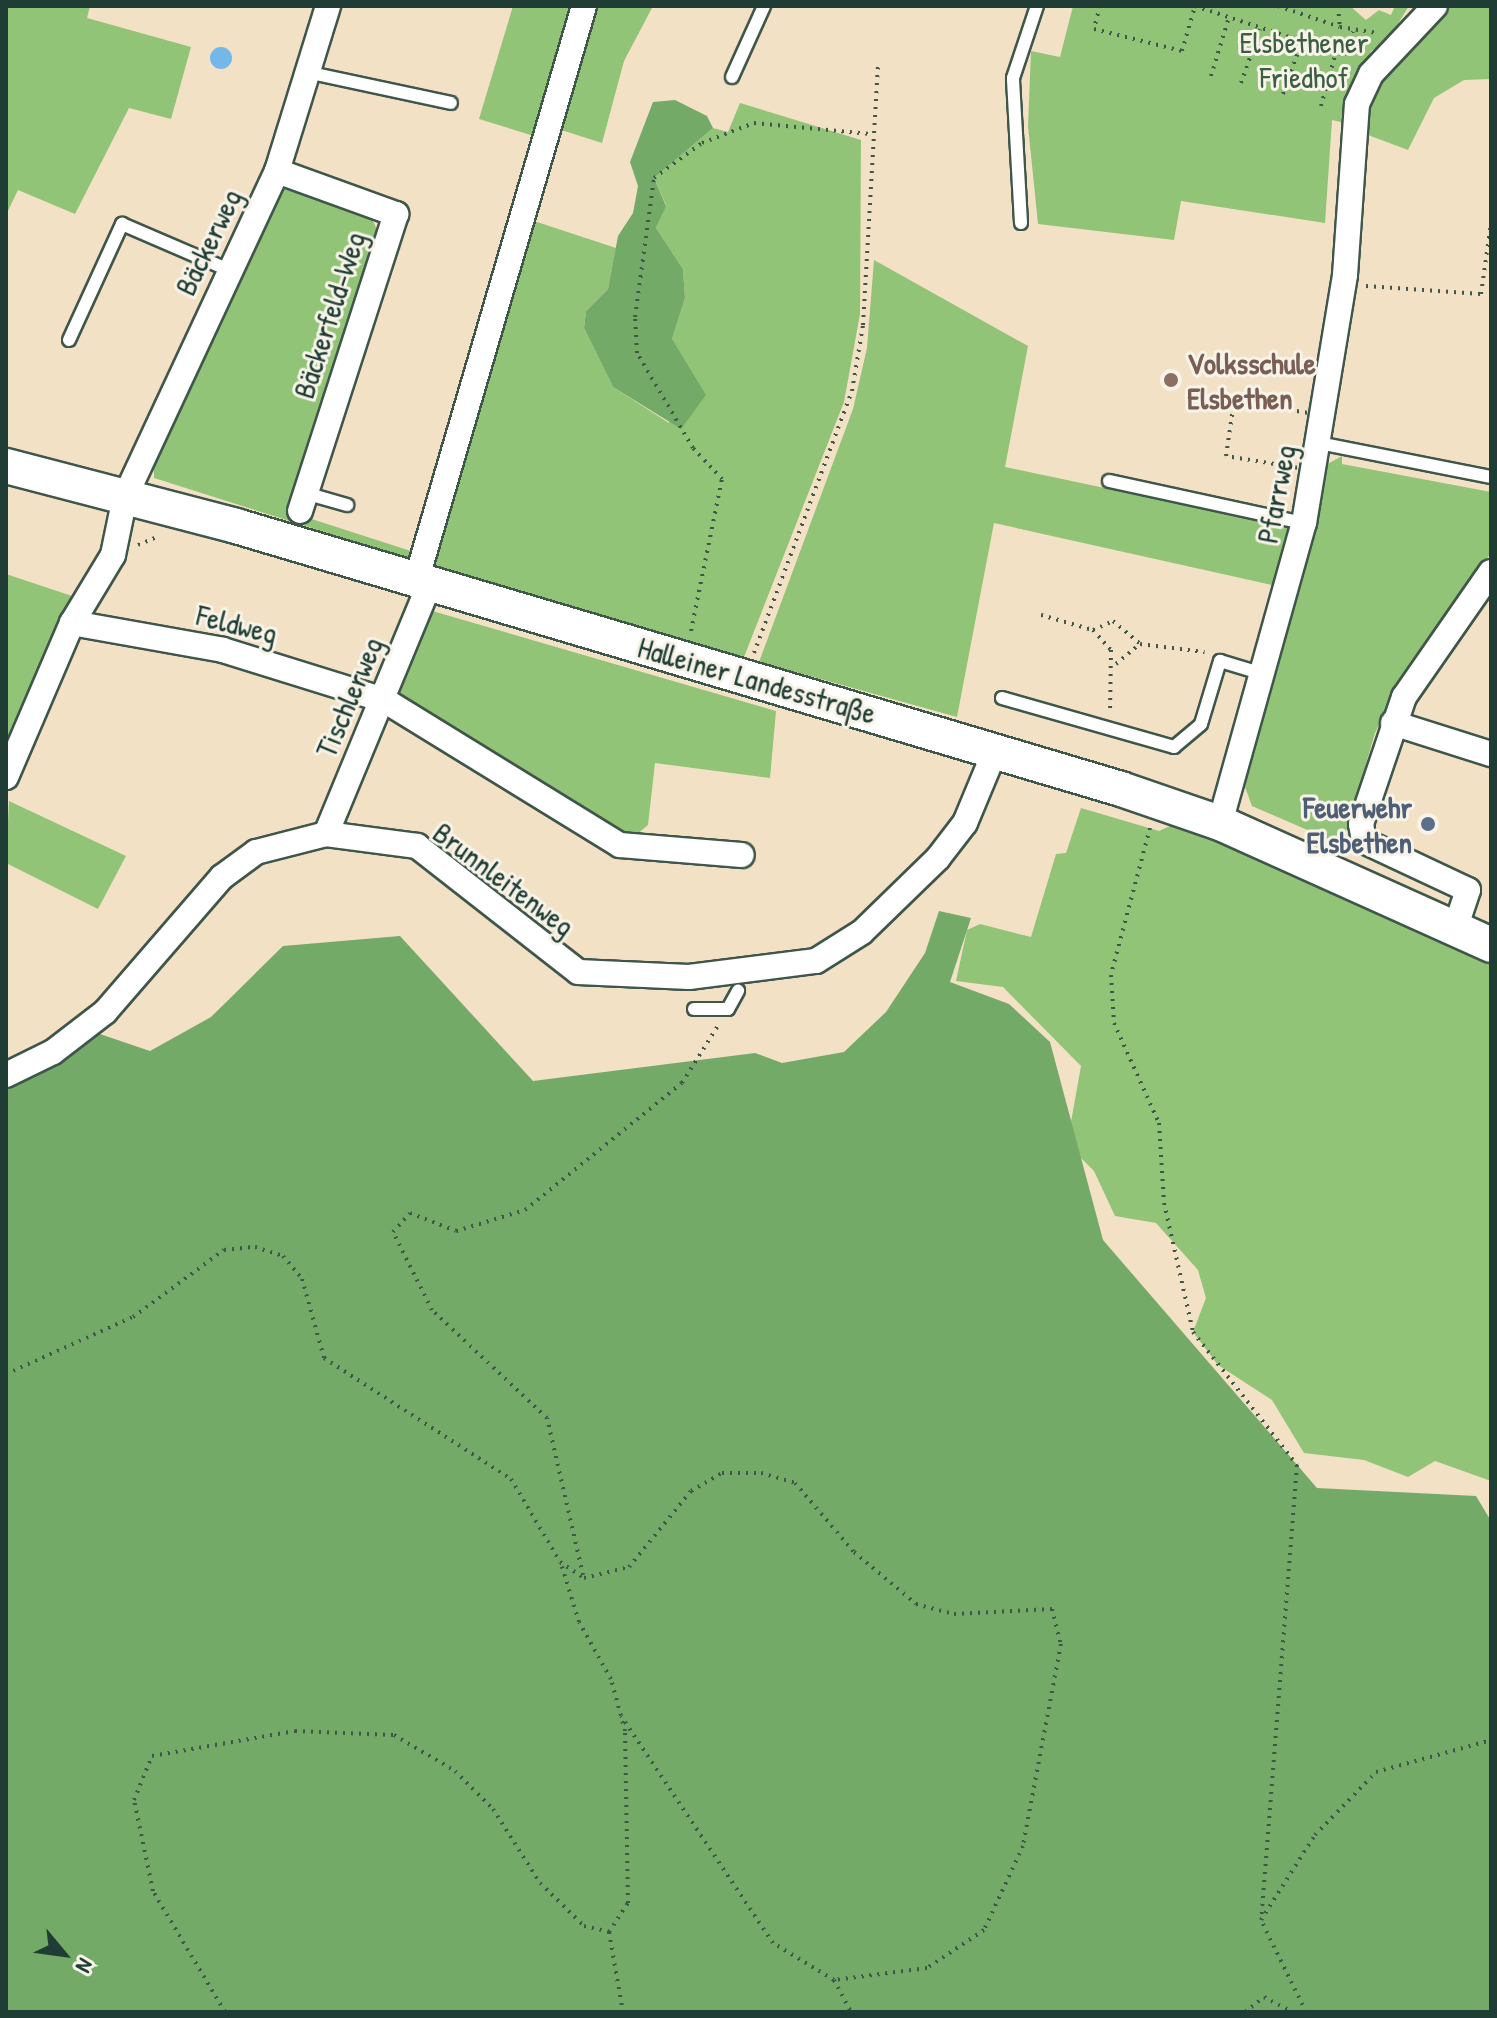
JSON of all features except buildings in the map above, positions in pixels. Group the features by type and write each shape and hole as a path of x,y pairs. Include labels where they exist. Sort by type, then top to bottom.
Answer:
{"main road":[{"name":"Halleiner Landesstraße","path":"6,466 125,497 746,677 1158,802 1220,823 1491,945"}],"street":[{"name":"Bäckerweg","path":"6,777 72,623 113,555 125,497 277,171 311,73 328,6"},
{"name":"Tischlerweg","path":"326,834 384,700 423,583 584,6"},
{"name":"Pfarrweg","path":"1220,823 1266,675 1304,523 1344,284 1357,104 1371,74 1435,6"},
{"name":"Bäckerfeld-Weg","path":"277,171 396,214 303,502"},
{"path":"1455,929 1468,890 1364,841 1361,824 1393,723 1439,641 1488,582"},
{"name":"Feldweg","path":"72,623 223,650 384,700 620,845 742,855"},
{"path":"1393,723 1491,754"},
{"name":"Brunnleitenweg","path":"6,1075 53,1052 105,1012 222,877 256,852 326,834 417,846 548,956 578,972 689,977 799,966 849,943 938,858 965,823 995,751"}],"lane":[{"path":"732,77 764,6"},
{"path":"1021,223 1013,78 1037,6"},
{"path":"311,73 451,103"},
{"path":"69,340 122,224 229,270"},
{"path":"1319,443 1491,477"},
{"path":"1109,481 1304,523"},
{"path":"303,502 347,505"},
{"path":"1002,698 1160,745 1185,744 1201,724 1220,661 1266,675"},
{"path":"694,1009 728,1009 738,991"}],"path":[{"path":"1100,6 1094,29 1182,51 1195,6 1344,55 1353,32"},
{"path":"1211,76 1228,6"},
{"path":"1278,6 1353,32 1377,34 1389,25 1407,36"},
{"path":"1338,6 1340,27"},
{"path":"1241,83 1261,28"},
{"path":"1283,94 1302,41"},
{"path":"1321,106 1336,52"},
{"path":"746,677 852,391 863,325 870,134 878,63"},
{"path":"687,644 722,479 693,448 637,353 635,317 654,178 702,143 754,123 870,134"},
{"path":"1344,284 1481,294 1491,226"},
{"path":"1234,401 1315,414 1305,469 1226,456 1234,401"},
{"path":"130,552 164,528"},
{"path":"1041,615 1093,630 1116,664"},
{"path":"1093,630 1113,621 1140,644 1183,647 1220,661"},
{"path":"1106,729 1116,664 1140,644"},
{"path":"1158,802 1127,896 1111,975 1114,1023 1159,1123 1164,1203 1193,1332 1297,1465 1261,1920 1306,2012"},
{"path":"584,1578 547,1418 432,1310 393,1232 410,1213 456,1231 525,1210 682,1083 728,1009"},
{"path":"6,1374 133,1317 224,1250 255,1247 283,1256 302,1279 324,1358 511,1479 560,1562 621,1716 773,1943 834,1980 851,2012"},
{"path":"560,1562 584,1578 629,1567 691,1491 722,1473 761,1473 795,1483 854,1552 916,1604 954,1614 1052,1609 1061,1644 1023,1846 984,1930 927,1968 834,1980"},
{"path":"621,1716 628,1903 609,1932 623,2012"},
{"path":"225,2012 153,1891 134,1800 152,1756 295,1731 394,1735 455,1771 493,1809 540,1883 584,1926 609,1932"},
{"path":"1261,1920 1315,1835 1376,1772 1491,1740"},
{"path":"1245,2012 1264,1997 1292,2012"}],"green space":[{"path":"6,6 90,6 87,18 191,47 171,119 129,108 75,214 18,190 6,215"},
{"path":"513,6 578,6 537,137 479,119"},
{"path":"591,6 653,6 624,61 602,143 555,128"},
{"name":"Elsbethener Friedhof","path":"1073,6 1350,6 1366,20 1379,10 1391,15 1395,6 1409,6 1387,41 1371,51 1345,123 1332,120 1325,223 1181,201 1174,240 1038,224 1028,126 1031,51 1060,57"},
{"path":"1442,6 1491,6 1491,79 1464,80 1434,98 1408,150 1368,135 1365,104 1385,68"},
{"path":"675,100 707,116 713,128 654,178 666,206 656,228 683,269 685,298 672,339 706,395 681,429 613,387 584,328 586,311 608,289 618,236 633,213 638,186 630,162 653,102"},
{"path":"740,103 861,140 860,314 844,402 744,657 430,565 528,219 616,248 608,289 586,311 584,328 613,387 669,423 672,339 685,298 683,269 656,228 666,205 654,178 713,128 728,132"},
{"path":"279,183 370,215 381,238 290,512 417,553 413,560 154,478 154,454"},
{"path":"874,260 1028,346 1005,467 1294,528 1281,587 994,523 957,717 759,662 853,409 867,348"},
{"path":"1342,456 1342,464 1491,492 1491,553 1406,672 1375,733 1342,845 1252,806 1245,787 1324,466"},
{"path":"6,574 72,596 6,758"},
{"path":"429,610 776,711 770,778 655,763 648,825 630,840 399,696"},
{"path":"9,801 126,856 98,909 6,863"},
{"path":"1081,808 1159,831 1172,825 1258,854 1491,957 1491,1481 1435,1461 1408,1477 1364,1460 1304,1453 1272,1400 1218,1365 1193,1332 1206,1298 1198,1270 1156,1223 1115,1216 1094,1171 1067,1144 1081,1066 1003,987 956,981 967,930 980,924 1031,937 1056,854 1066,853"},
{"path":"939,911 971,918 950,982 1009,1004 1050,1042 1103,1240 1317,1488 1476,1496 1491,1521 1491,2012 6,2012 6,1086 97,1033 150,1051 211,1017 283,946 400,936 533,1081 755,1053 782,1063 844,1052 886,1012 925,953"}],"water":[{"path":"217,47 225,47 232,58 225,69 217,69 210,62 210,54"}],"place":[{"name":"Volksschule Elsbethen","path":"1171,380"},
{"name":"Feuerwehr Elsbethen","path":"1428,824"}]}
